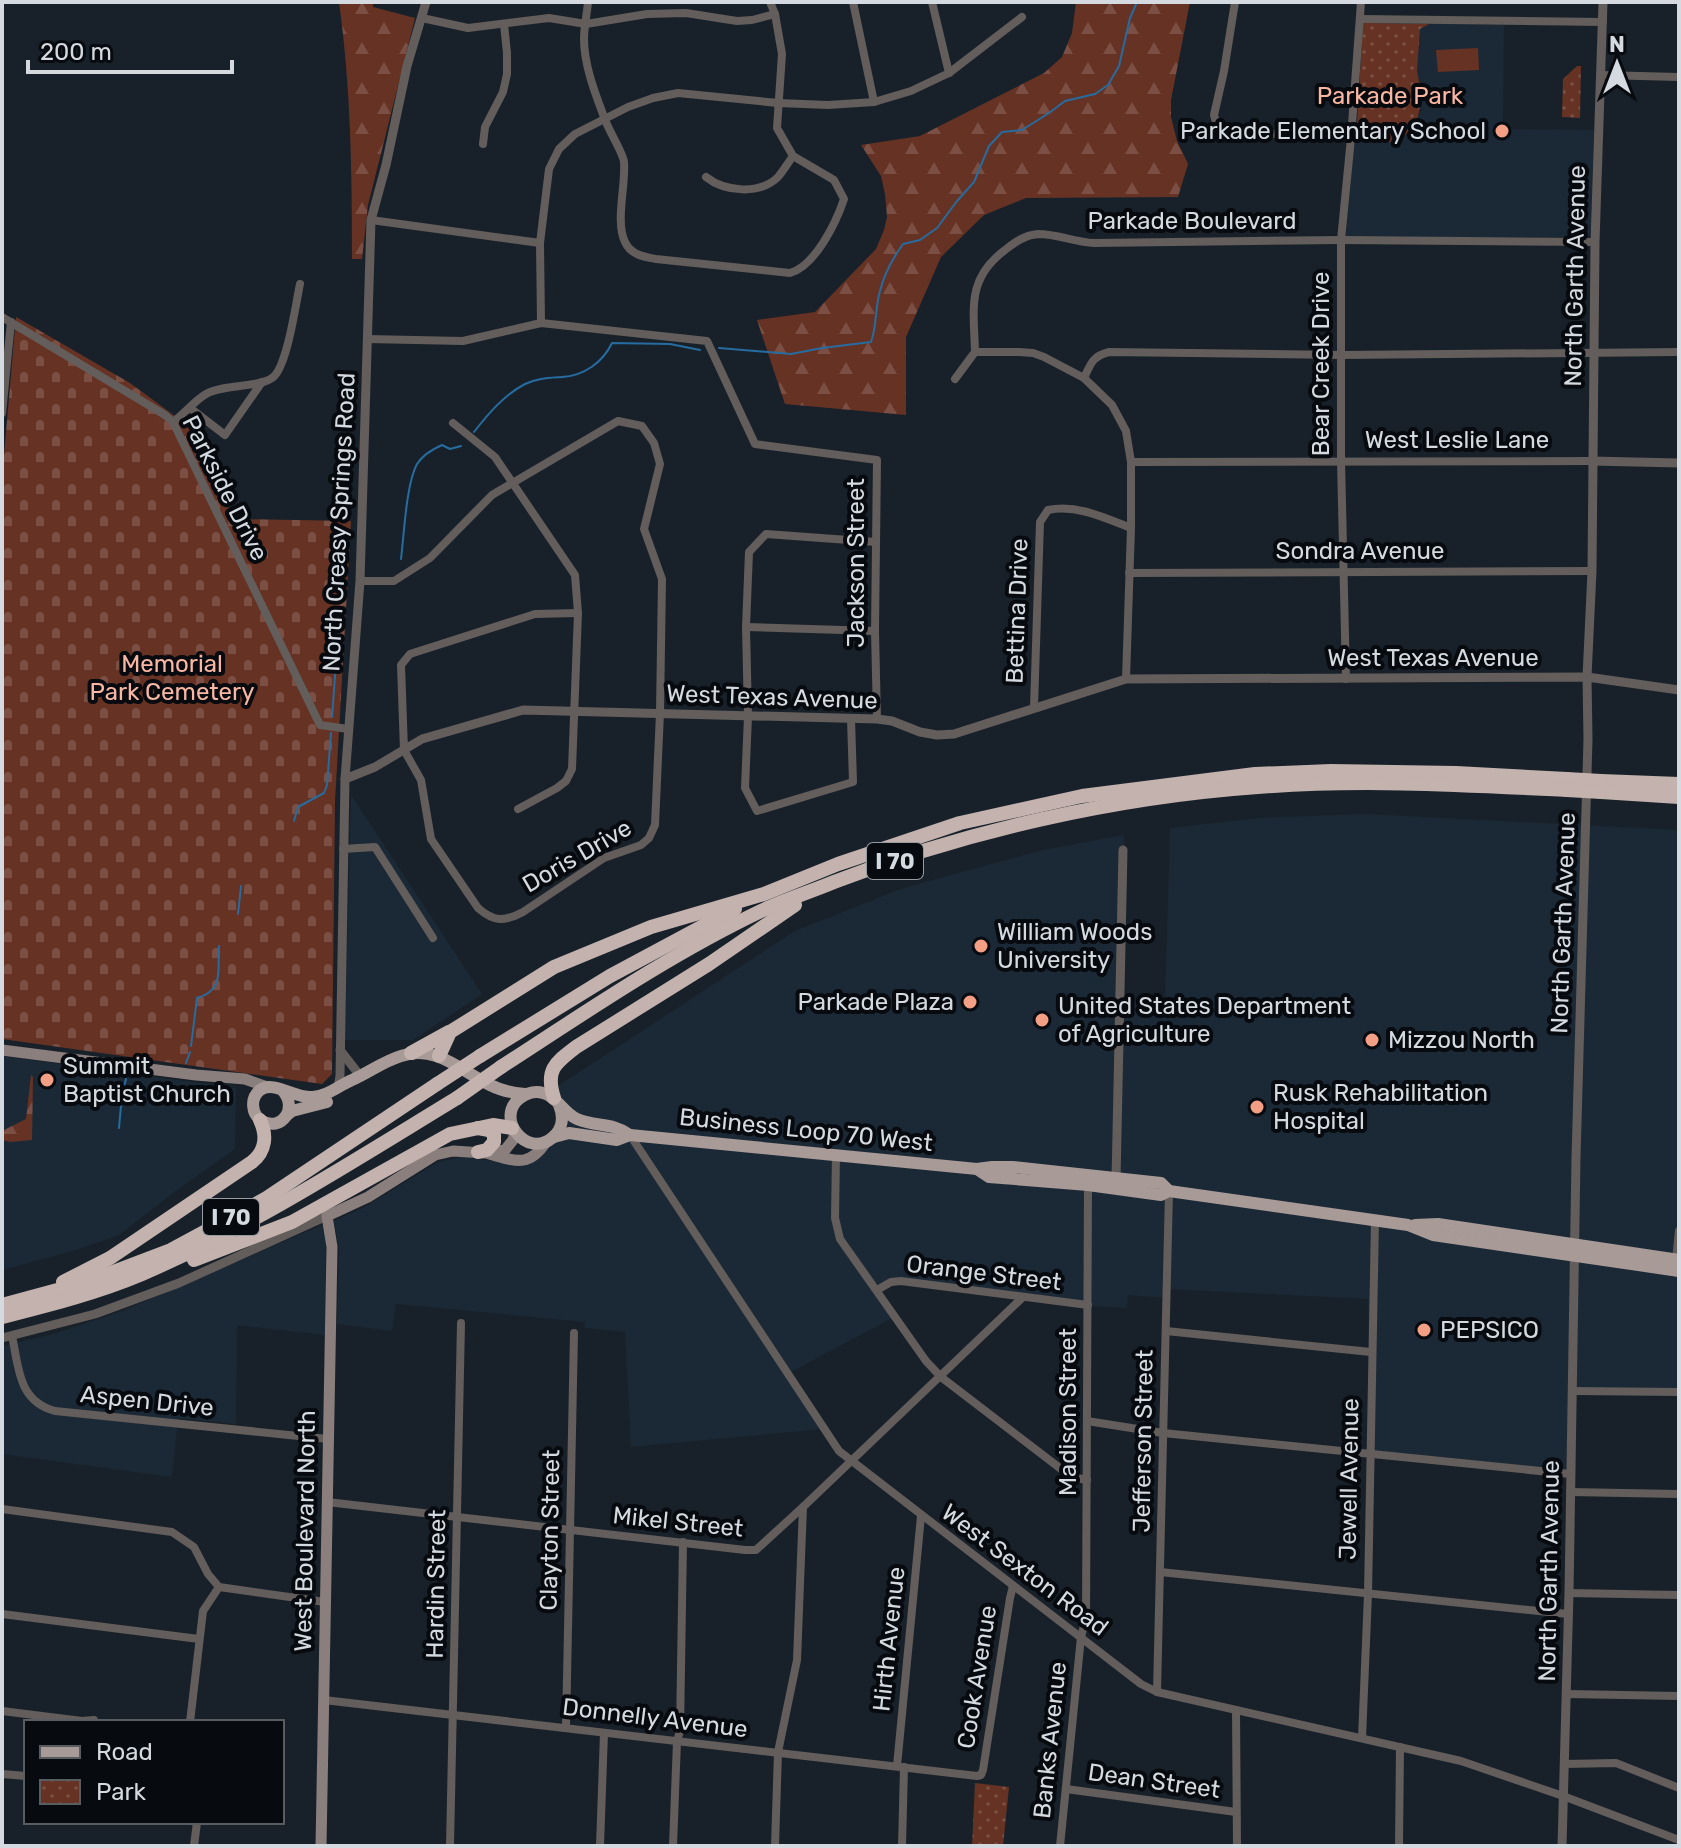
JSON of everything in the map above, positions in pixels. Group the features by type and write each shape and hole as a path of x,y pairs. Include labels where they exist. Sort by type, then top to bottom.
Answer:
{"highway":[{"name":"I 70","path":"2,1305 87,1282 171,1250 265,1199 480,1056 610,976 764,894 838,864 960,823 1082,796 1241,776 1301,772 1456,773 1567,785"},
{"name":"I 70","path":"2,1317 90,1293 140,1275 203,1246 457,1098 655,967 762,910 839,880 956,841 1051,818 1161,797 1258,787 1334,784 1679,784"},
{"name":"I 70","path":"1601,786 1679,797"},
{"path":"556,1101 550,1085 557,1061 709,964 784,910 839,880"},
{"path":"411,1053 554,967 651,927 764,894"},
{"path":"439,1056 450,1032"},
{"path":"34,1297 110,1258 260,1156 265,1137 260,1120"},
{"path":"140,1275 157,1274 292,1222 450,1134 493,1125 512,1126"},
{"path":"478,1128 494,1134 491,1147 481,1153"}],"main road":[{"path":"2,1050 245,1079 306,1097 315,1097 338,1088 389,1060 411,1053 439,1056 489,1085 510,1093 547,1094 556,1101 562,1113 560,1130 533,1158 516,1162 481,1153 453,1151 435,1155 368,1197 327,1216"},
{"path":"267,1087 259,1091 254,1099 253,1110 260,1120 271,1124 292,1111 333,1100 361,1077"},
{"path":"230,1078 245,1086 254,1099"},
{"path":"489,1085 503,1103 521,1139 538,1144 550,1140"},
{"path":"283,1091 289,1100 286,1116"},
{"path":"481,1153 505,1150 510,1144 516,1101 525,1094"},
{"name":"Business Loop 70 West","path":"556,1101 575,1119 621,1128 630,1135"},
{"name":"Business Loop 70 West","path":"550,1140 569,1133 617,1140 630,1135 977,1169 1013,1167 1116,1183 1161,1195 1169,1191 1408,1225 1433,1235 1678,1264"},
{"name":"Business Loop 70 West","path":"977,1169 989,1177 1088,1185 1116,1183"},
{"name":"West Boulevard North","path":"321,1846 332,1247 327,1216"}],"street":[{"name":"North Creasy Springs Road","path":"338,1088 345,779 360,581 371,220 407,66 426,2"},
{"path":"588,2 584,40 587,63 604,119 624,158 621,223 624,242 634,253 642,256 790,273 800,270 837,221 844,199 834,180 793,156 777,128 782,54 770,2"},
{"path":"685,2 686,13"},
{"path":"853,2 874,102"},
{"path":"932,2 949,73"},
{"path":"1235,2 1214,115 1217,126 1227,133 1351,138"},
{"name":"Bear Creek Drive","path":"1346,679 1341,460 1341,240 1361,2"},
{"name":"North Garth Avenue","path":"1562,1846 1587,677 1592,571 1595,242 1603,2"},
{"path":"422,18 468,28 549,18 586,24 647,14 686,13 737,21 775,14"},
{"path":"541,323 540,243 549,169 559,149 575,134 653,98 678,93 778,103 828,105 874,102 911,91 949,73 1022,17"},
{"path":"1361,19 1603,22"},
{"path":"483,144 485,127 503,92 507,74 504,24"},
{"path":"1601,75 1679,77"},
{"path":"706,177 716,184 757,189 777,179 793,156"},
{"path":"371,220 540,243"},
{"name":"Parkade Boulevard","path":"975,352 974,304 981,275 1001,252 1018,239 1030,235 1050,235 1082,243 1341,240 1595,242"},
{"path":"173,422 206,394 272,379 280,370 286,353 300,284"},
{"path":"2,413 6,319"},
{"name":"Parkside Drive","path":"6,319 173,422 320,725 348,729"},
{"name":"Jackson Street","path":"367,339 463,341 541,323 707,341 755,444 877,460 877,719"},
{"path":"955,379 975,352 1033,353 1084,378 1112,405 1126,431 1131,462 1126,679"},
{"path":"1084,378 1098,355 1109,352 1341,355 1679,352"},
{"path":"190,408 225,435 262,381"},
{"name":"Doris Drive","path":"360,581 394,581 430,558 492,495 618,421 642,426 654,443 660,464 644,529 662,579 655,825 649,838 641,845 604,858 512,918 488,916 478,908 431,839 421,780 404,750"},
{"path":"453,423 495,457 575,575 578,613 572,769 566,781 557,788 518,809"},
{"path":"1591,461 1679,463"},
{"name":"West Leslie Lane","path":"1131,462 1591,461"},
{"name":"Bettina Drive","path":"1034,707 1040,522 1048,510 1064,506 1131,528"},
{"path":"851,719 853,782 757,811 745,788 749,552 766,534 876,542"},
{"name":"Sondra Avenue","path":"1129,573 1592,571"},
{"path":"404,750 401,665 410,654 535,614 578,613"},
{"path":"746,627 875,631"},
{"name":"West Texas Avenue","path":"345,779 366,772 434,734 523,710 877,719 937,735 954,734 1126,679 1587,677 1679,690"},
{"path":"343,849 375,847 433,938"},
{"path":"1116,1183 1123,850"},
{"path":"340,1050 361,1077"},
{"name":"West Sexton Road","path":"630,1135 839,1451 1141,1684 1157,1692 1469,1763 1679,1840"},
{"path":"836,1155 835,1218 840,1239 926,1361 941,1377 1065,1472 1087,1480"},
{"name":"Madison Street","path":"1081,1637 1086,1618 1088,1185"},
{"name":"Jefferson Street","path":"1157,1692 1169,1191"},
{"path":"7,1337 95,1314 179,1283 327,1216"},
{"name":"Jewell Avenue","path":"1362,1738 1375,1220"},
{"path":"1678,1264 1679,1231"},
{"name":"Orange Street","path":"877,1290 891,1282 901,1281 1088,1305"},
{"name":"Mikel Street","path":"327,1502 756,1550 1022,1298"},
{"name":"Hardin Street","path":"450,1846 461,1323"},
{"path":"1166,1331 1371,1352"},
{"name":"Clayton Street","path":"566,1728 574,1333"},
{"name":"Aspen Drive","path":"7,1337 24,1387 35,1403 43,1408 328,1439"},
{"path":"1572,1391 1679,1392"},
{"path":"1087,1421 1163,1433 1570,1474"},
{"path":"1570,1492 1679,1494"},
{"path":"775,1846 778,1752 797,1660 803,1507"},
{"path":"2,1509 172,1532 194,1547 208,1574 219,1587 325,1602"},
{"name":"Hirth Avenue","path":"902,1846 900,1767 921,1516"},
{"path":"673,1846 680,1731 683,1542"},
{"path":"1160,1572 1568,1614"},
{"name":"Cook Avenue","path":"981,1775 1013,1586"},
{"path":"190,1720 203,1611 219,1587"},
{"path":"1569,1593 1679,1595"},
{"path":"2,1614 199,1639"},
{"name":"Banks Avenue","path":"1060,1846 1081,1637"},
{"path":"1567,1694 1679,1696"},
{"name":"Donnelly Avenue","path":"324,1700 981,1775"},
{"path":"1236,1710 1237,1846"},
{"path":"2,1711 59,1720 94,1720"},
{"path":"600,1846 604,1733"},
{"path":"1399,1846 1400,1747"},
{"path":"1564,1764 1616,1763 1679,1788"},
{"path":"2,1774 24,1776"},
{"name":"Dean Street","path":"1066,1789 1236,1812"},
{"path":"194,1846 197,1824"}],"shaded area":[{"name":"Parkade Elementary School","path":"1429,24 1504,25 1503,129 1594,130 1589,235 1346,237 1354,139 1374,143 1410,132 1422,106 1417,71 1420,28"},
{"path":"351,795 482,994 413,1040 345,1040"},
{"path":"1365,814 1679,830 1679,1393 1573,1391 1571,1474 1370,1453 1368,1299 1169,1289 1168,1298 1128,1295 1127,1308 901,1282 877,1290 896,1316 789,1373 822,1429 631,1447 625,1332 585,1328 585,1322 396,1304 392,1331 337,1324 339,1249 334,1221 365,1207 438,1162 462,1157 526,1163 560,1132 558,1086 795,931 898,890 1043,850 1124,835 1120,1000 1165,1004 1170,828 1259,818"},
{"path":"2,1056 236,1088 235,1149 119,1235 2,1270"},
{"path":"322,1225 326,1241 325,1335 237,1325 236,1424 178,1418 172,1477 2,1454 2,1346 57,1333 125,1310"}],"green space":[{"path":"339,2 373,2 373,7 415,18 368,205 362,259 352,259 348,98"},
{"path":"1076,2 1190,2 1171,100 1171,117 1177,141 1188,164 1178,197 1026,198 984,215 941,257 906,337 906,415 785,404 757,320 815,312 876,249 887,217 885,194 881,176 861,145 920,136 1044,73 1062,57 1072,33"},
{"name":"Parkade Park","path":"1363,23 1429,24 1420,29 1417,71 1422,96 1418,117 1410,132 1394,142 1374,143 1356,139"},
{"path":"1478,48 1479,70 1438,72 1436,50"},
{"path":"1581,66 1580,118 1562,117 1563,79"},
{"name":"Memorial Park Cemetery","path":"16,317 130,383 187,425 234,519 351,521 335,801 332,1074 322,1084 2,1039 2,478"},
{"path":"31,1075 32,1140 2,1140 2,1131 26,1119"},
{"path":"975,1783 1009,1787 1003,1846 972,1846"}],"waterway":[{"path":"719,348 791,354 871,342 878,297 889,266 903,244 920,240 937,228 974,182 989,146 1002,132 1022,130 1065,101 1095,94 1108,85 1119,66 1130,18 1137,2"},
{"path":"474,432 497,405 517,388 534,381 585,371 598,362 612,343 670,344 700,350"},
{"path":"401,559 408,497 417,464 442,445 450,449 461,446"},
{"path":"332,717 339,622"},
{"path":"294,821 298,807 324,793 331,733"},
{"path":"238,914 241,886"},
{"path":"191,1046 197,998 212,990 218,978 219,946"},
{"path":"186,1063 190,1052"},
{"path":"119,1128 126,1079"}],"place":[{"name":"Parkade Elementary School","path":"1502,131"},
{"name":"William Woods University","path":"981,946"},
{"name":"Parkade Plaza","path":"970,1002"},
{"name":"United States Department of Agriculture","path":"1042,1020"},
{"name":"Mizzou North","path":"1372,1040"},
{"name":"Summit Baptist Church","path":"47,1080"},
{"name":"Rusk Rehabilitation Hospital","path":"1257,1107"},
{"name":"PEPSICO","path":"1424,1330"}]}
